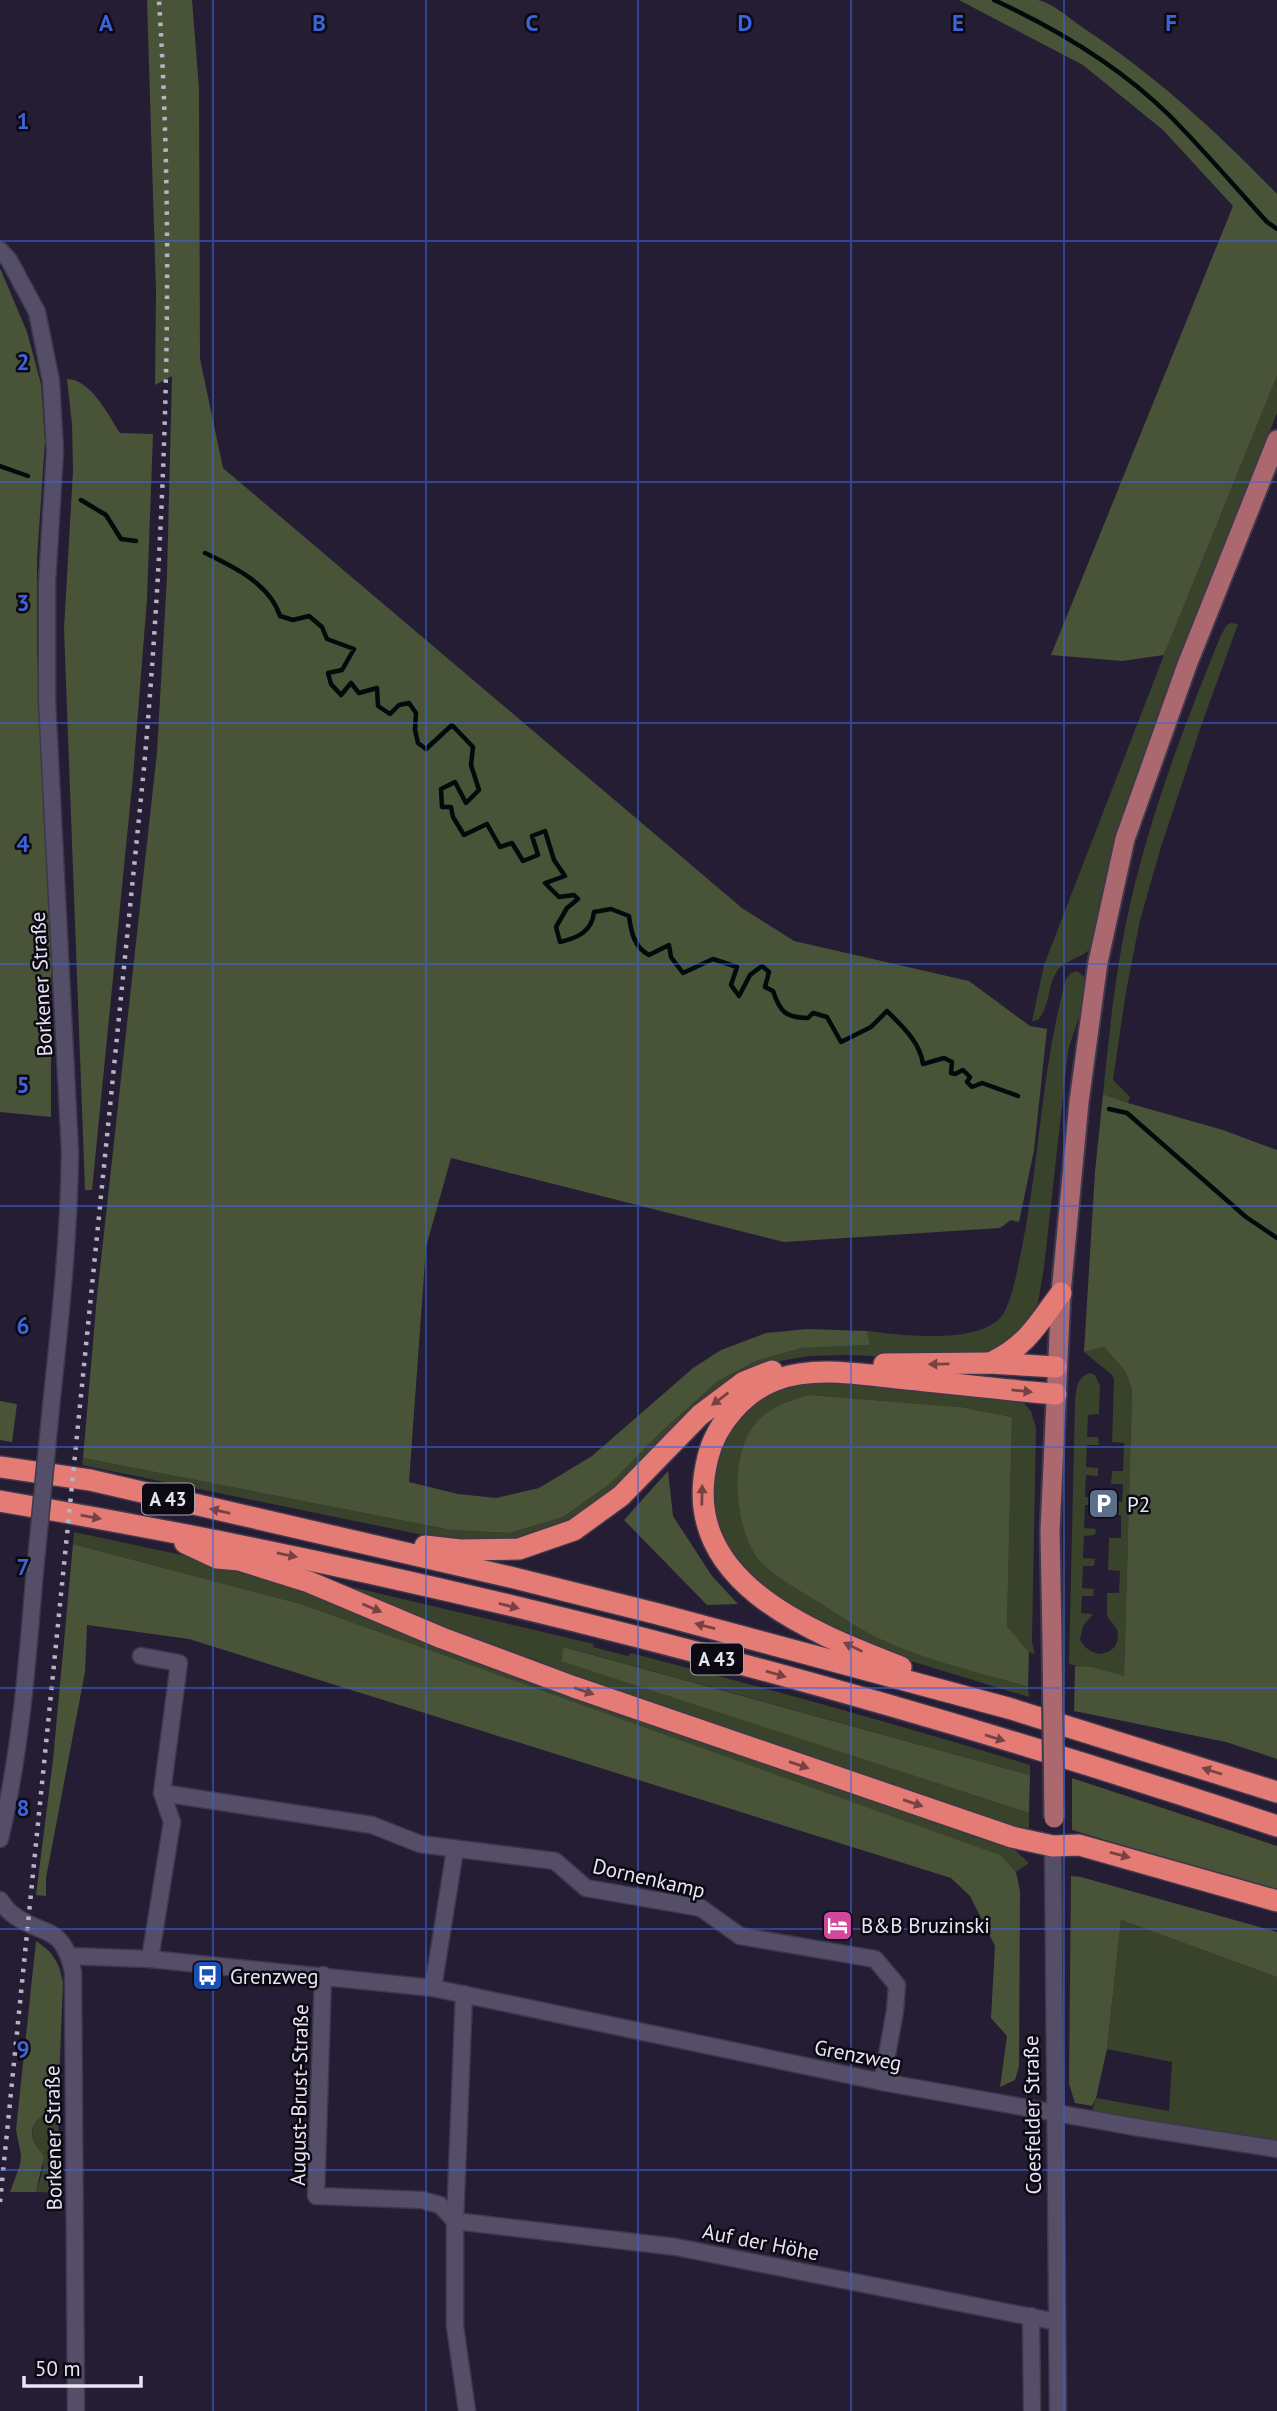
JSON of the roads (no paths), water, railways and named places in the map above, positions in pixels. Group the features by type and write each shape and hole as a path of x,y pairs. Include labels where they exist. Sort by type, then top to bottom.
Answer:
{"highway":[{"path":"989,1363 1012,1353 1024,1342 1061,1293"},
{"path":"334,1538 460,1550 519,1549 574,1530 621,1496 700,1415 744,1382 774,1370 814,1363 989,1363 1056,1367"},
{"path":"1007,1708 865,1653 786,1615 760,1598 738,1578 720,1554 708,1531 702,1506 703,1477 712,1443 732,1413 748,1397 776,1380 809,1373 857,1374 1056,1394"},
{"name":"A 43","path":"0,1467 90,1480 657,1614 1007,1708 1277,1793"},
{"name":"A 43","path":"0,1502 148,1526 451,1592 742,1665 964,1728 1173,1791 1277,1826"},
{"path":"148,1526 217,1558 239,1560 309,1581 442,1638 574,1687 1012,1837 1053,1846 1079,1845 1100,1850 1277,1901"}],"main road":[{"name":"Coesfelder Straße","path":"1053,1846 1050,1531 1056,1367 1079,1102 1098,962 1125,839 1188,665 1277,440"}],"street":[{"name":"Borkener Straße","path":"0,250 9,260 37,312 51,381 55,451 47,583 47,701 70,1152 65,1280 21,1725 0,1839"},
{"path":"141,1656 179,1663 162,1793 172,1822 150,1959"},
{"name":"Dornenkamp","path":"162,1793 372,1825 420,1844 555,1861 586,1888 701,1908 740,1936 875,1959 897,1984 895,2011 882,2082"},
{"name":"Coesfelder Straße","path":"1053,1846 1053,2112 1058,2411"},
{"path":"433,1988 455,1850"},
{"path":"0,1900 11,1913 46,1930 63,1944 69,1956"},
{"name":"Borkener Straße","path":"69,1956 74,1994 72,2032 76,2411"},
{"name":"Grenzweg","path":"69,1956 150,1959 433,1988 882,2082 1277,2149"},
{"name":"August-Brust-Straße","path":"323,1975 316,2196 422,2200 440,2205 455,2221"},
{"path":"464,1994 455,2221 455,2326 467,2411"},
{"name":"Auf der Höhe","path":"455,2221 676,2247 1057,2322"},
{"path":"1031,2316 1032,2411"}],"waterway":[{"path":"994,0 1064,36 1129,80 1169,115 1267,222 1277,229"},
{"path":"0,466 28,476"},
{"path":"81,500 106,515 121,539 136,541"},
{"path":"205,553 260,586 280,616 293,620 309,616 322,627 327,639 354,649 342,670 328,673 331,684 341,695 351,683 359,693 377,688 378,706 390,714 399,705 409,703 416,713 415,730 418,743 426,749 452,725 473,747 471,765 479,790 466,803 455,782 441,789 442,807 451,807 453,817 464,835 487,824 500,847 512,843 523,861 538,855 532,836 545,831 554,860 565,876 545,883 559,897 574,895 578,899 567,908 556,927 560,942 583,933 590,925 594,912 611,909 629,916 632,933 644,952 649,955 669,945 671,957 683,973 713,959 737,967 731,985 739,996 750,975 762,966 769,972 765,987 773,991 781,1009 800,1018 808,1018 813,1013 827,1017 841,1042 871,1027 887,1011 914,1042 923,1064 944,1058 952,1062 951,1073 963,1070 970,1077 967,1082 972,1087 982,1083 1018,1096"},
{"path":"1109,1109 1127,1113 1246,1217 1277,1238"}],"railway":[{"path":"0,2202 152,672 166,384 166,192 159,0"}],"place":[{"name":"P2","path":"1104,1504"},
{"name":"B&B Bruzinski","path":"838,1925"},
{"name":"Grenzweg","path":"207,1976"}]}
